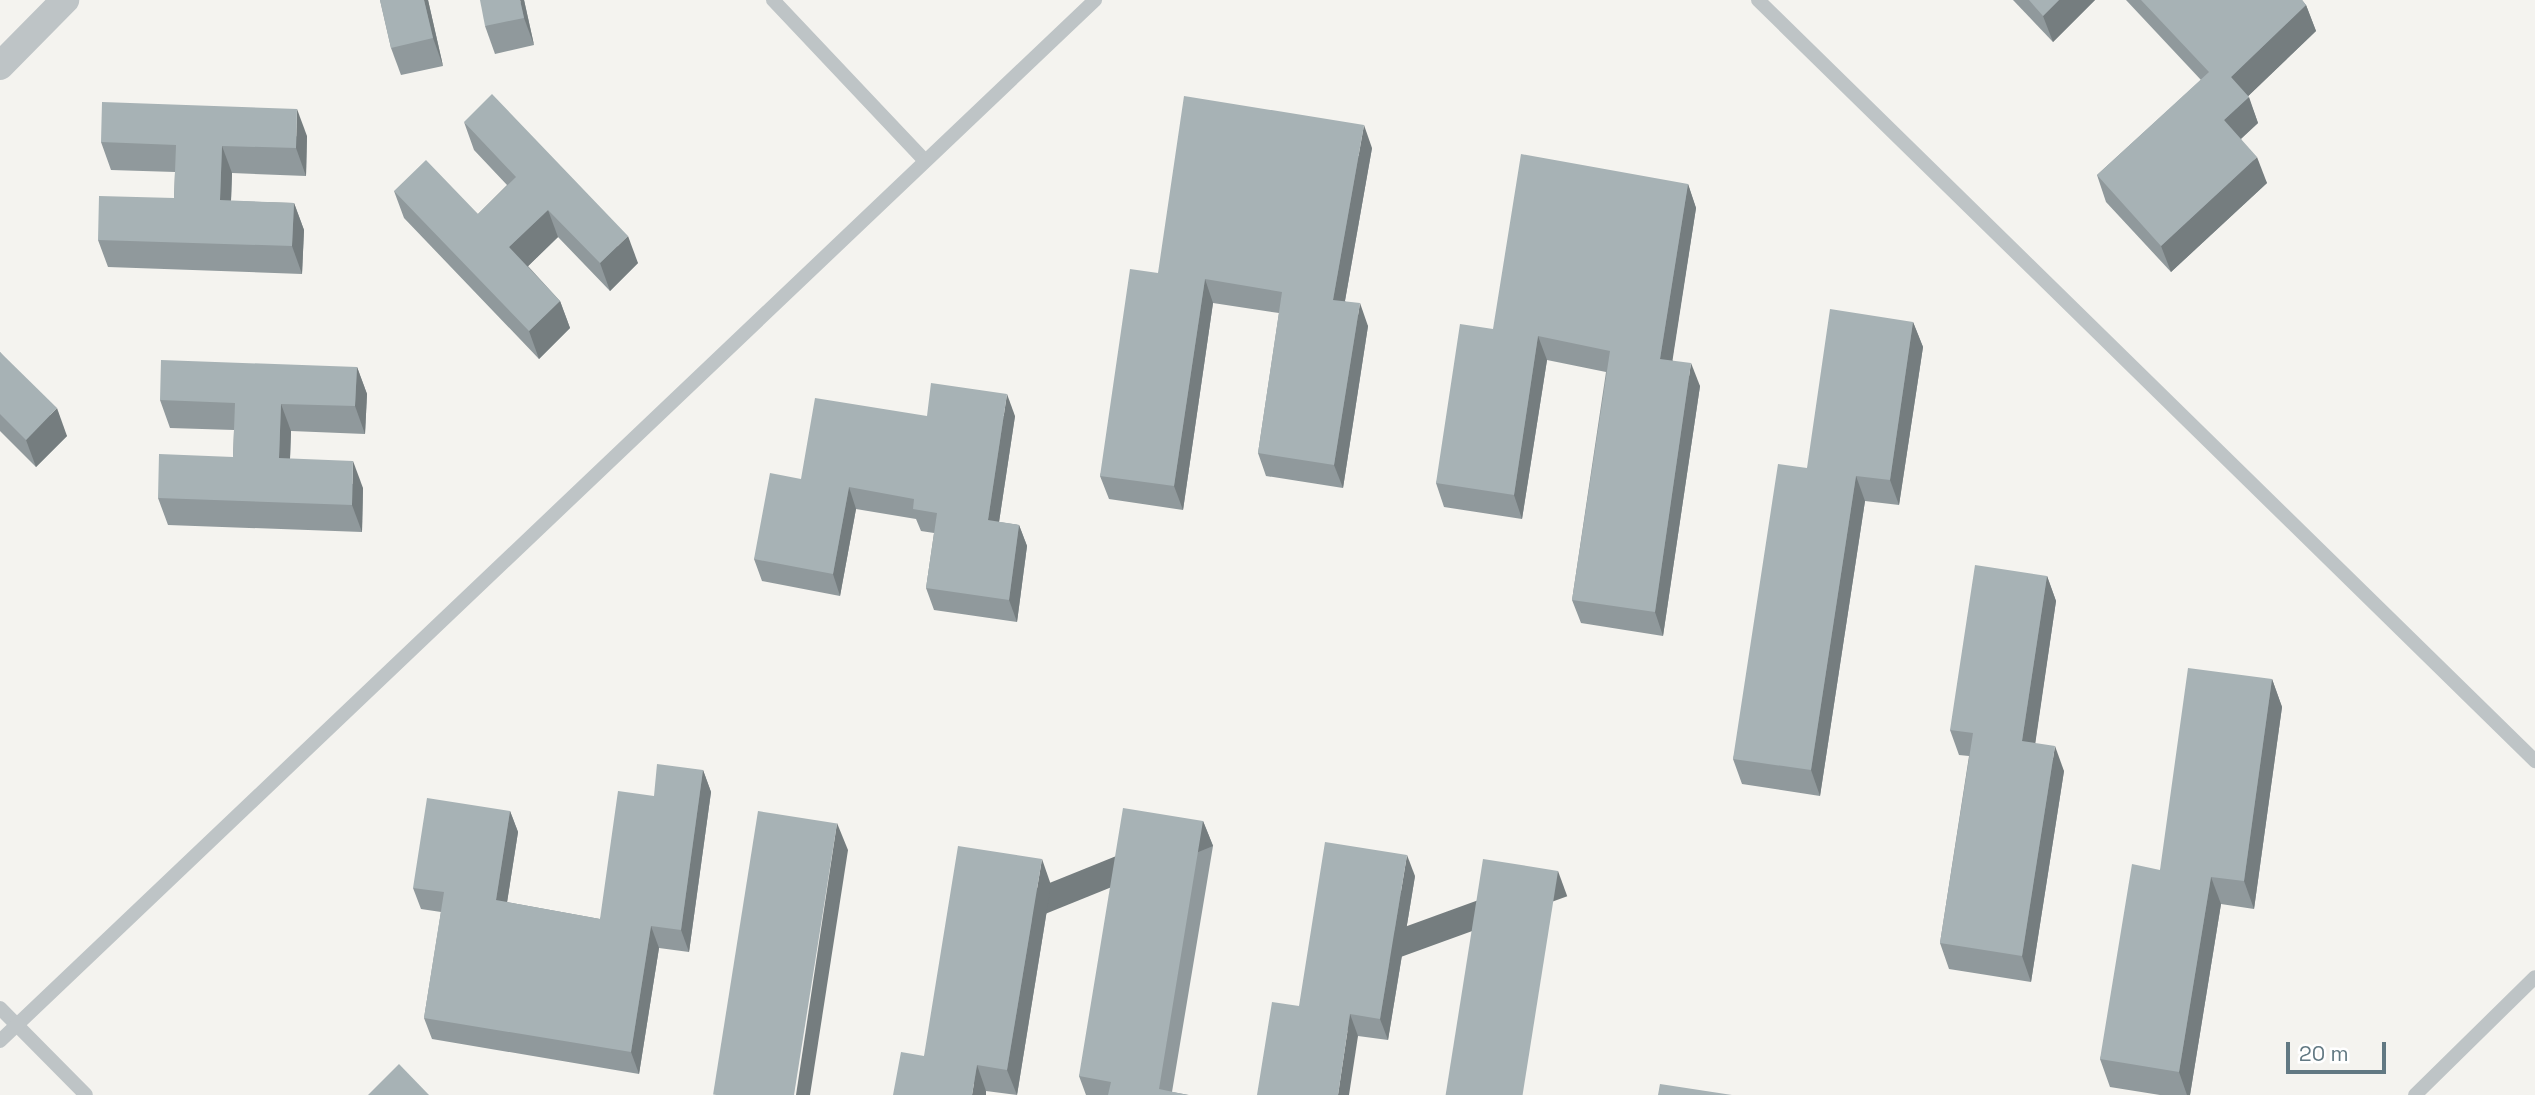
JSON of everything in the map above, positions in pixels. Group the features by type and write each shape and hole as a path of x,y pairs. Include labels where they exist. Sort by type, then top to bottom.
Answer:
{"street":[{"path":"0,66 65,0"}],"lane":[{"path":"773,0 925,161"},
{"path":"0,1041 1095,0"},
{"path":"1758,0 2535,761"},
{"path":"2414,1095 2535,977"},
{"path":"0,1008 86,1095"}],"building":[{"path":"380,0 424,0 433,38 391,48"},
{"path":"480,0 520,0 524,18 485,26"},
{"path":"2029,0 2059,0 2043,16"},
{"path":"2141,0 2302,0 2306,5 2231,77 2249,97 2224,120 2257,157 2161,246 2097,175 2209,72"},
{"path":"492,94 628,236 600,263 548,210 509,247 560,301 529,331 394,191 426,160 478,214 516,177 464,122"},
{"path":"1184,96 1364,125 1333,300 1360,303 1334,465 1258,453 1282,292 1205,279 1174,486 1100,476 1130,269 1158,273"},
{"path":"102,102 297,109 296,148 222,146 220,200 294,203 292,246 98,240 99,196 174,198 176,145 101,142"},
{"path":"1521,154 1688,184 1660,359 1691,363 1655,612 1572,600 1610,351 1538,336 1514,495 1436,483 1460,324 1493,329"},
{"path":"1830,309 1913,322 1890,480 1856,476 1811,770 1733,759 1778,464 1807,468"},
{"path":"0,352 57,408 26,440 0,414"},
{"path":"161,360 357,367 355,406 281,404 279,458 353,461 352,505 158,498 159,454 233,457 235,403 160,400"},
{"path":"931,383 1007,394 988,520 1019,525 1009,600 926,588 937,513 913,509 914,499 849,487 833,574 754,559 770,473 801,479 815,398 927,416"},
{"path":"1975,565 2047,576 2022,741 2055,746 2022,956 1940,943 1973,733 1950,730"},
{"path":"2188,668 2272,679 2244,881 2211,877 2179,1072 2100,1059 2132,864 2160,870"},
{"path":"657,764 703,770 681,930 651,926 631,1052 424,1018 444,892 413,888 427,798 510,811 496,900 600,919 618,791 654,796"},
{"path":"1123,808 1203,821 1159,1089 1188,1095 1108,1095 1111,1082 1079,1076"},
{"path":"758,811 837,824 794,1095 713,1094"},
{"path":"1325,842 1407,855 1380,1019 1350,1014 1338,1095 1257,1095 1272,1002 1299,1006"},
{"path":"958,846 1042,859 1007,1070 977,1065 972,1095 893,1095 901,1052 924,1056"},
{"path":"1483,859 1558,871 1523,1095 1446,1095"},
{"path":"399,1064 429,1095 368,1095"},
{"path":"1660,1084 1732,1095 1658,1095"}]}
